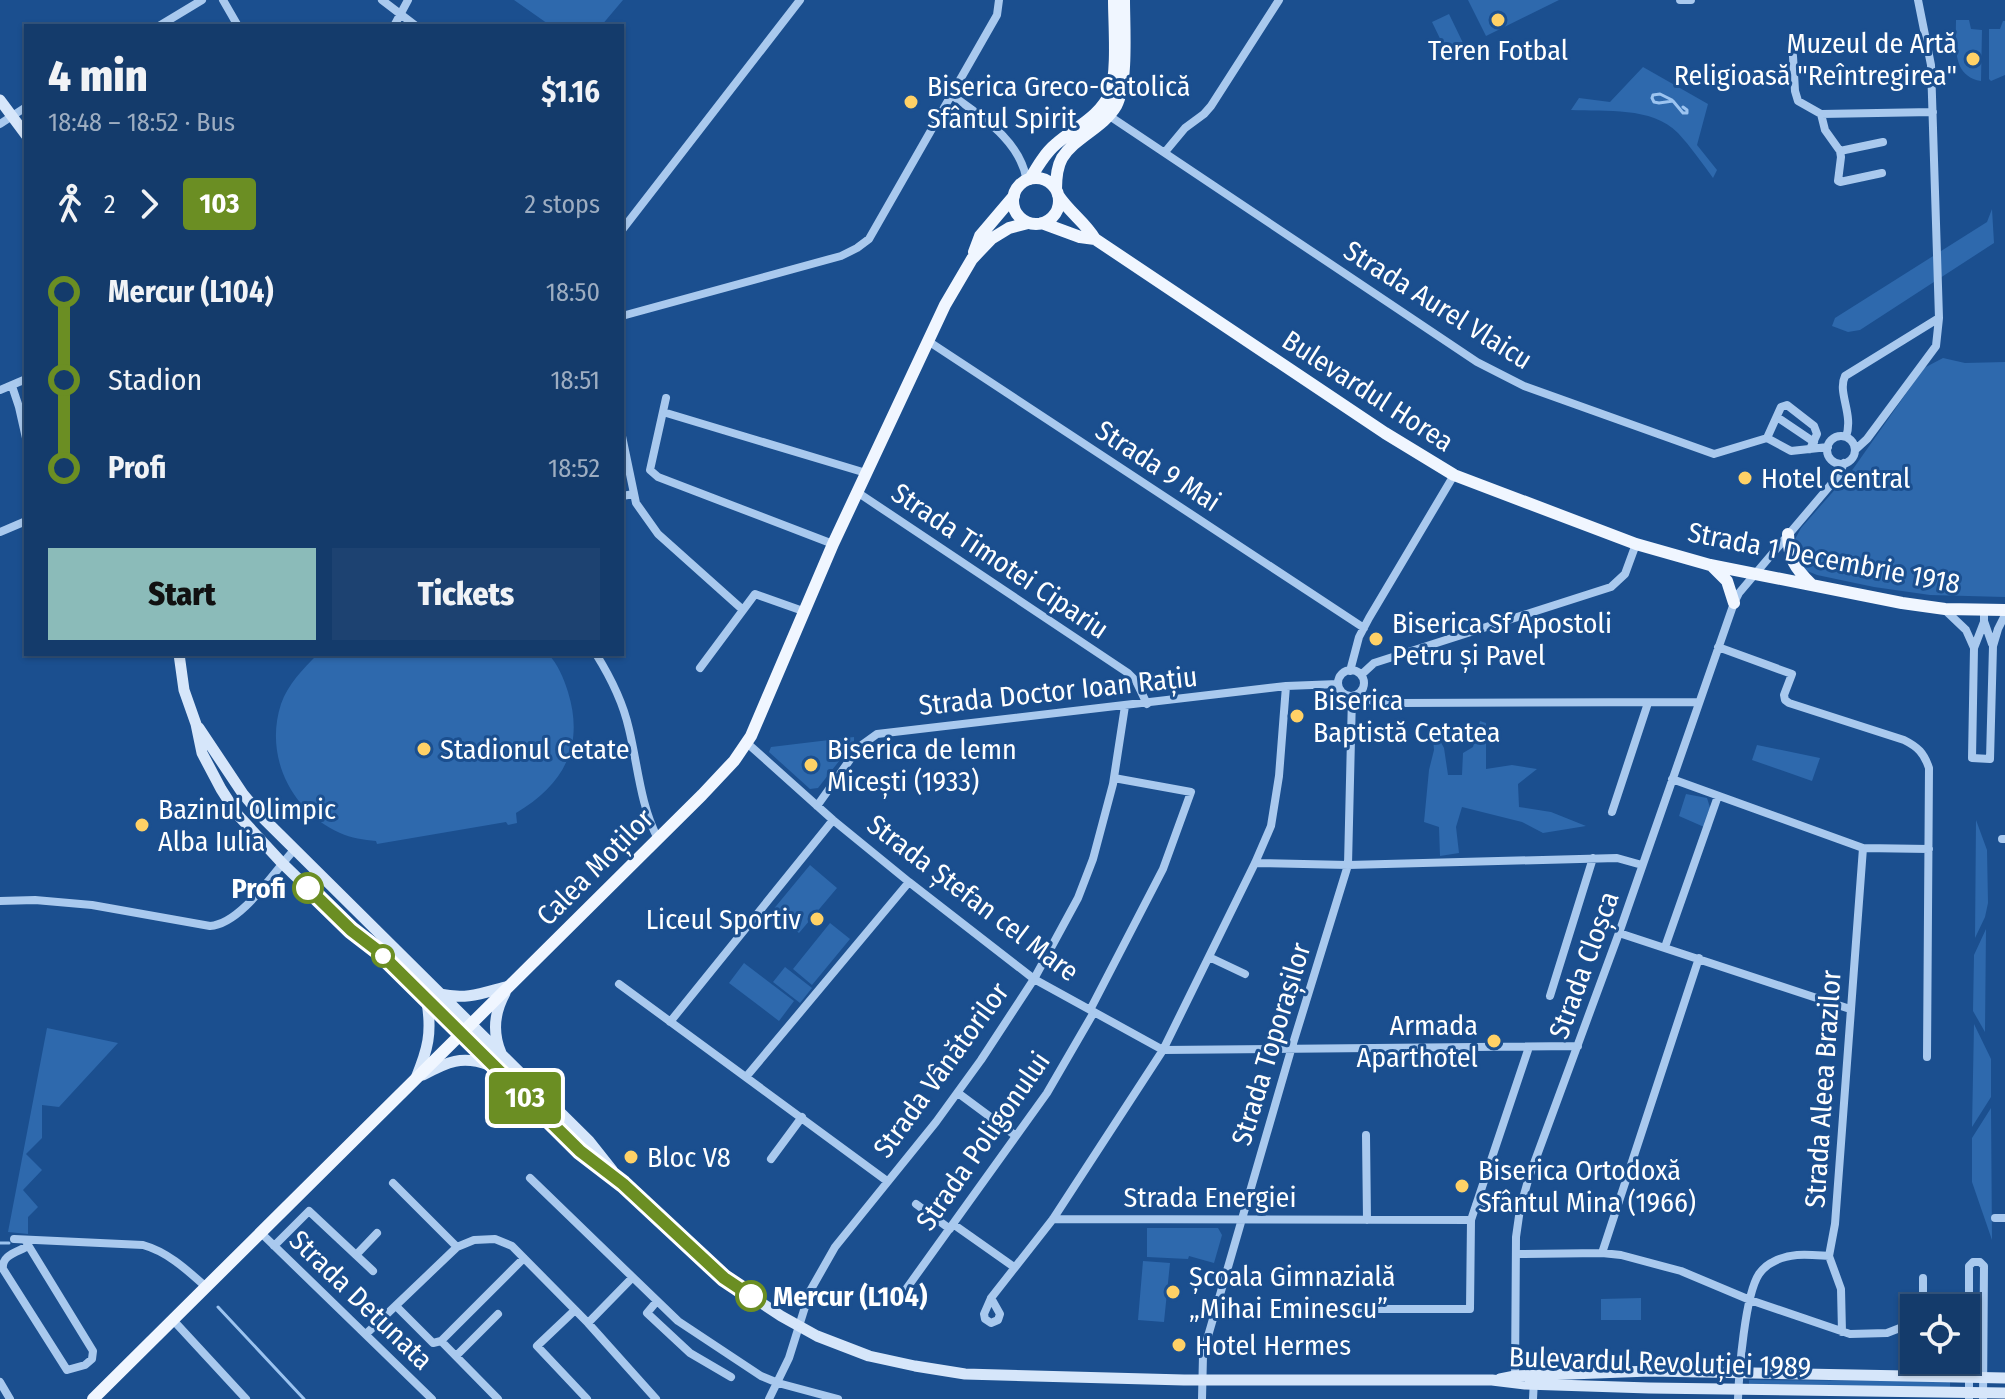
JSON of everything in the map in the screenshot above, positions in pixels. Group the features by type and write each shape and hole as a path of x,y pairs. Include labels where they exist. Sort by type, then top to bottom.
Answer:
{"main road":[{"path":"1104,113 1112,87 1114,0"},
{"path":"1042,223 1049,221 1058,209 1058,168 1063,157 1119,99 1124,0"},
{"path":"0,100 24,132"},
{"name":"Calea Moților","path":"93,1399 719,778 747,743 833,544 945,305 972,259 980,236 1019,187 1029,180 1052,147 1104,113"},
{"path":"1029,180 1045,180 1066,208 1088,227 1095,239"},
{"path":"1014,196 1017,214 1028,223"},
{"name":"Calea Moților","path":"972,259 998,233 1028,223 1042,223"},
{"path":"1042,223 1080,237 1095,239"},
{"name":"Bulevardul Horea","path":"1095,239 1385,433 1454,475 1636,544"},
{"path":"1788,534 1792,561 1811,584"},
{"name":"Strada 1 Decembrie 1918","path":"1636,544 1710,565 1902,603 1984,616 2005,612"},
{"path":"1710,565 1727,581 1734,603"},
{"path":"179,656 184,690 202,753 237,814 254,834 351,930 377,950 461,1035 498,1062 589,1141 623,1184 724,1278 798,1327 869,1356 938,1370 989,1375 1202,1380"},
{"path":"196,724 243,794 264,819 471,1025 498,1062"},
{"path":"438,994 473,997 509,986"},
{"path":"498,1062 495,1018 509,986"},
{"path":"415,1079 426,1055 430,1033 427,1001"},
{"path":"415,1079 458,1060 498,1062"},
{"name":"Bulevardul Revoluției 1989","path":"1534,1380 1620,1371 2005,1378"},
{"name":"Bulevardul Revoluției 1989","path":"1202,1380 1534,1380 1738,1394 1983,1396 2005,1393"}],"street":[{"path":"162,24 202,0"},
{"path":"223,0 237,24"},
{"path":"382,0 414,24"},
{"path":"395,24 408,0"},
{"path":"624,227 800,0"},
{"path":"624,315 841,256 869,239 953,96 997,15 999,0"},
{"path":"1165,152 1185,128 1211,106 1279,0"},
{"path":"1680,0 1691,0"},
{"path":"1855,450 1846,437 1834,438 1828,447 1832,460 1836,462 1844,463 1852,459 1855,450 1867,439 1937,342 1940,314 1930,57 1918,0"},
{"path":"1793,56 1798,101 1821,114 1933,112"},
{"path":"953,96 1001,134 1017,152 1029,180"},
{"path":"0,124 24,108"},
{"name":"Strada Aurel Vlaicu","path":"1104,113 1500,375 1714,454 1767,438"},
{"path":"1821,114 1830,140 1840,151 1838,181 1882,173"},
{"path":"1840,151 1883,142"},
{"path":"1846,437 1849,415 1842,383 1845,376 1940,314"},
{"name":"Strada 9 Mai","path":"928,341 1364,628"},
{"path":"0,389 24,380"},
{"path":"12,386 24,429"},
{"path":"666,398 650,470 658,477 833,544"},
{"path":"1812,446 1817,434 1814,426 1787,405 1781,407 1767,438 1791,451 1812,446 1828,447"},
{"path":"663,412 866,473"},
{"path":"1777,417 1812,446"},
{"path":"624,446 636,503 658,534 743,610"},
{"name":"Strada Cloșca","path":"1515,1380 1516,1254 1520,1209 1698,702 1739,593 1839,475 1844,463"},
{"path":"1350,671 1364,628 1454,475"},
{"name":"Strada Timotei Cipariu","path":"857,492 1128,673 1136,681 1147,704"},
{"path":"624,496 634,494"},
{"path":"0,532 24,522"},
{"path":"1361,675 1374,663 1611,587 1625,574 1636,544"},
{"path":"700,668 757,594 803,611"},
{"path":"1945,609 1966,630 1974,648"},
{"path":"1984,616 1974,648 1972,758 1990,759 1993,646 2005,612"},
{"path":"1984,616 1993,646"},
{"path":"1718,647 1792,674 1784,695 1789,703 1904,740 1924,754 1929,768 1927,1057"},
{"path":"597,656 623,707 645,809 658,839"},
{"path":"1356,695 1364,683 1361,675 1350,671 1343,674 1338,684 1344,695 1356,695 1372,701 1698,702"},
{"name":"Strada Doctor Ioan Rațiu","path":"817,806 859,747 877,734 1286,686 1338,684"},
{"path":"990,1308 991,1298 1053,1219 1163,1050 1255,863 1271,826 1279,776 1286,686"},
{"name":"Strada Toporașilor","path":"1202,1399 1206,1343 1348,865 1356,695"},
{"path":"1612,812 1648,703"},
{"name":"Strada Vânătorilor","path":"769,1399 794,1346 810,1291 835,1247 958,1093 1034,979 1086,878 1114,778 1125,706"},
{"name":"Strada Ștefan cel Mare","path":"747,743 833,820 1034,979 1163,1050 1578,1046"},
{"name":"Strada Poligonului","path":"904,1292 1047,1093 1163,869 1191,792 1114,778"},
{"path":"1672,779 1863,848 1929,849"},
{"path":"1665,947 1718,796"},
{"path":"670,1022 833,820"},
{"name":"Strada Aleea Brazilor","path":"1842,1332 1841,1289 1829,1256 1835,1224 1863,848"},
{"path":"0,901 35,900 92,905 218,926 229,921 251,901 294,850"},
{"path":"1550,996 1593,858"},
{"path":"1255,863 1348,865 1617,858 1642,865"},
{"path":"746,1077 909,882"},
{"path":"1619,933 1850,1009"},
{"path":"1209,957 1245,974"},
{"path":"1602,1253 1699,958"},
{"path":"619,984 887,1181"},
{"path":"1352,1309 1470,1309 1471,1220 1529,1047"},
{"path":"958,1093 1016,1136"},
{"path":"771,1159 802,1117"},
{"path":"1366,1135 1367,1220"},
{"path":"530,1178 632,1278 700,1337 761,1376 819,1397 838,1399"},
{"path":"393,1183 457,1247"},
{"path":"916,1204 1014,1267"},
{"path":"1476,1205 1520,1209"},
{"path":"274,1246 309,1211 373,1271"},
{"path":"1995,1218 2005,1218"},
{"name":"Strada Energiei","path":"1053,1219 1471,1220"},
{"name":"Strada Detunata","path":"260,1232 432,1399"},
{"path":"356,1255 377,1233"},
{"path":"14,1239 27,1243 143,1245 168,1256 206,1287"},
{"path":"366,1334 457,1247 474,1240 495,1239 512,1246 588,1323 656,1399"},
{"path":"27,1243 93,1351 92,1359 85,1365 67,1370 3,1269 5,1258 27,1243"},
{"path":"1516,1254 1621,1255 1681,1271 1750,1300 1842,1332 1887,1333 1900,1328"},
{"path":"1738,1394 1750,1300 1758,1275 1773,1261 1791,1256 1829,1256"},
{"path":"396,1306 433,1343 441,1341 524,1258"},
{"path":"1969,1396 1962,1377 1969,1266 1973,1262 1984,1266 1983,1396"},
{"path":"588,1323 632,1278"},
{"path":"1923,1278 1923,1294"},
{"path":"657,1301 647,1313 690,1353 731,1377"},
{"path":"575,1310 537,1346 587,1399"},
{"path":"456,1356 498,1314"},
{"path":"173,1320 246,1399"},
{"path":"441,1341 498,1399"},
{"path":"1533,1399 1534,1380"},
{"path":"0,1382 10,1399"}],"shaded area":[{"path":"514,0 623,0 603,24 548,24"},
{"name":"Teren Fotbal","path":"1468,0 1559,0 1486,36"},
{"path":"1449,14 1464,45 1447,53 1432,22"},
{"path":"1956,20 1969,20 1971,29 1982,30 1981,81 1964,73 1960,66 1956,49"},
{"path":"2003,21 2005,75 1991,81 1989,29 2000,29"},
{"path":"1643,67 1708,104 1697,145 1717,170 1713,178 1678,133 1655,118 1628,112 1571,110 1579,98 1610,102"},
{"path":"1992,209 1994,243 1860,330 1848,332 1832,326 1835,318 1987,222"},
{"path":"1943,358 1965,363 2005,362 2005,597 1930,595 1874,587 1805,570 1797,561 1794,541 1801,528 1853,469 1924,368"},
{"name":"Stadionul Cetate","path":"316,656 550,656 560,672 573,712 574,730 566,763 546,790 516,813 517,823 508,825 506,822 377,844 376,841 344,835 308,811 295,796 279,762 276,743 281,704 301,671"},
{"path":"1480,721 1486,723 1486,769 1512,765 1537,769 1518,784 1519,807 1551,812 1586,826 1543,833 1522,822 1462,807 1456,827 1459,853 1440,856 1439,827 1424,822 1434,750 1432,726 1444,748 1448,775 1462,775 1463,753 1473,747"},
{"path":"854,737 854,742 818,788 810,789 769,752 771,747"},
{"path":"1757,745 1820,758 1812,781 1752,760"},
{"path":"1686,794 1707,798 1713,817 1711,830 1679,816"},
{"path":"1976,820 1987,850 1988,903 1975,938"},
{"path":"810,865 837,888 799,933 772,911"},
{"path":"830,923 850,939 812,985 793,969"},
{"path":"1986,929 1985,1032 1973,1011 1974,955"},
{"path":"744,963 794,1001 779,1021 729,983"},
{"path":"785,967 812,988 800,1003 773,982"},
{"path":"1974,1024 1991,1059 1991,1097 1972,1127"},
{"path":"47,1028 118,1043 59,1107 42,1105 42,1138 26,1154 42,1170 23,1190 38,1207 28,1217 28,1234 8,1232"},
{"path":"1991,1108 1992,1240 1972,1182 1972,1138"},
{"path":"1147,1228 1218,1228 1222,1235 1214,1263 1189,1256 1188,1259 1147,1257"},
{"path":"1143,1261 1170,1263 1164,1322 1138,1320"},
{"path":"1641,1298 1641,1320 1601,1320 1601,1299"},
{"path":"1749,1380 1950,1381 1950,1387 1749,1385"}],"waterway":[{"path":"1652,98 1660,94 1672,100"},
{"path":"1652,98 1659,103 1673,101 1683,113 1687,113 1683,107"},
{"path":"0,1243 9,1243"},
{"path":"218,1307 304,1399"}],"bus line":[{"name":"103","path":"308,888 351,930 377,950 580,1151 623,1184 724,1278 751,1296"}],"place":[{"name":"Teren Fotbal","path":"1498,20"},
{"name":"Muzeul de Artă Religioasă \"Reîntregirea\"","path":"1973,59"},
{"name":"Biserica Greco-Catolică Sfântul Spirit","path":"911,102"},
{"name":"Hotel Central","path":"1745,478"},
{"name":"Biserica Sf Apostoli Petru și Pavel","path":"1376,639"},
{"name":"Biserica Baptistă Cetatea","path":"1297,716"},
{"name":"Stadionul Cetate","path":"424,749"},
{"name":"Biserica de lemn Micești (1933)","path":"811,765"},
{"name":"Bazinul Olimpic Alba Iulia","path":"142,825"},
{"name":"Profi","path":"308,888"},
{"name":"Liceul Sportiv","path":"817,919"},
{"name":"Armada Aparthotel","path":"1494,1041"},
{"name":"Bloc V8","path":"631,1157"},
{"name":"Biserica Ortodoxă Sfântul Mina (1966)","path":"1462,1186"},
{"name":"Școala Gimnazială „Mihai Eminescu”","path":"1173,1292"},
{"name":"Mercur (L104)","path":"751,1296"},
{"name":"Hotel Hermes","path":"1179,1345"}]}
